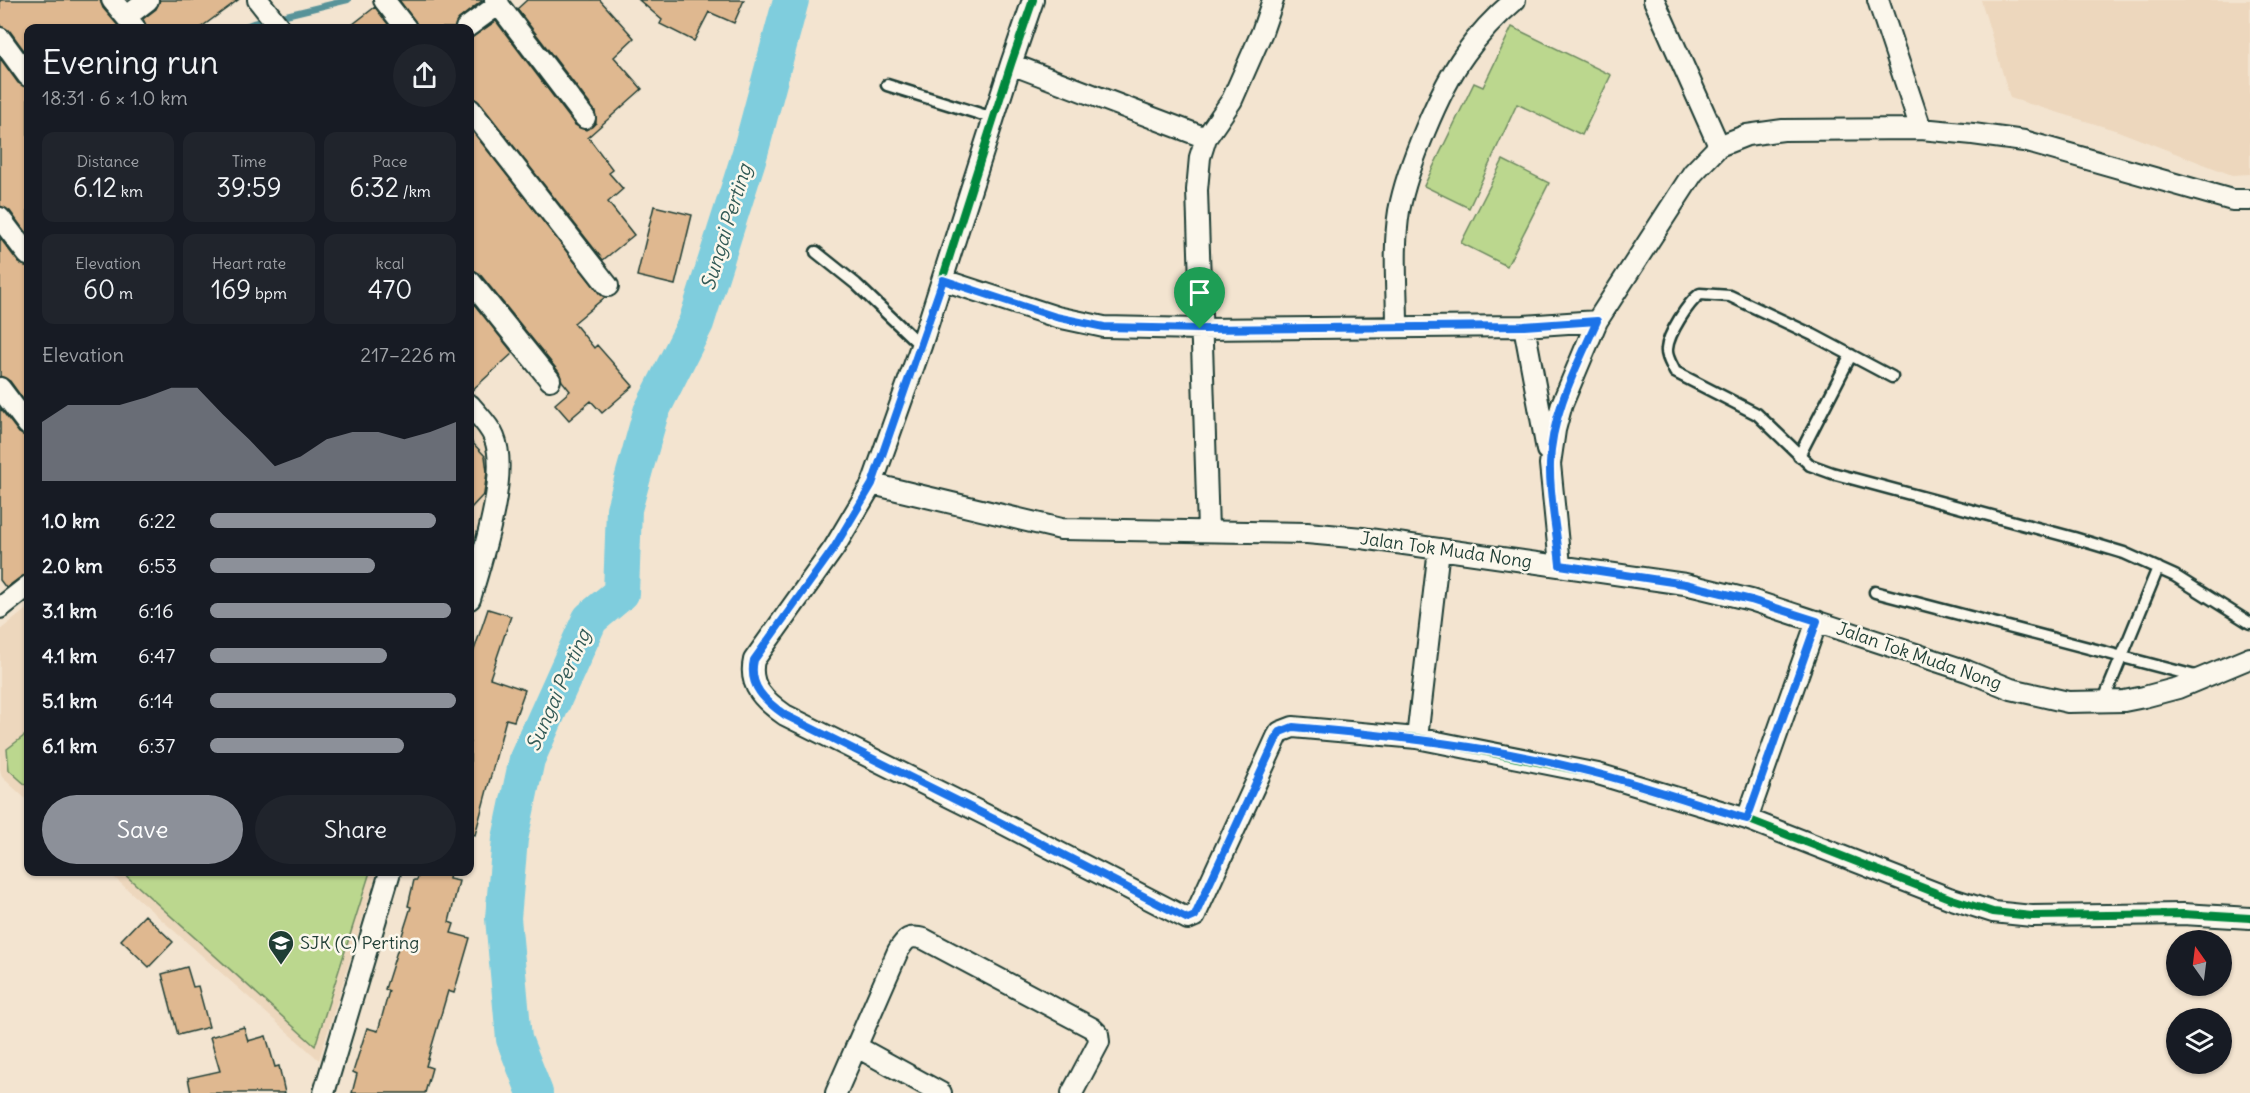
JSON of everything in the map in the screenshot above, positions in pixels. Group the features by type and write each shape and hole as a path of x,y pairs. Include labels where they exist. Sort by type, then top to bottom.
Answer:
{"street":[{"path":"112,0 131,23 148,0"},
{"path":"384,0 403,24"},
{"path":"1033,0 993,118 943,280 872,484 834,548 754,660 753,678 757,690 770,704 785,715 998,821 1184,918 1191,918 1197,911 1280,732 1293,727 1417,738 1598,774 1747,819 1949,898 1994,912 2032,916 2183,914 2250,918"},
{"path":"1208,530 1197,190 1200,157 1206,138 1232,100 1262,32 1273,0"},
{"path":"1397,326 1399,212 1422,140 1450,78 1463,56 1479,36 1515,0"},
{"path":"1654,0 1719,146"},
{"path":"1878,0 1921,129"},
{"path":"471,24 497,2 585,118"},
{"path":"262,5 277,24"},
{"path":"0,38 24,71"},
{"path":"1011,64 1206,138"},
{"path":"474,114 608,286"},
{"path":"1550,464 1562,404 1597,321 1693,173 1719,146 1747,135 1783,130 1921,129 2024,141 2232,200 2250,200"},
{"path":"0,218 24,250"},
{"path":"943,280 1080,323 1104,327 1200,329 1524,326 1597,321"},
{"path":"474,286 550,380"},
{"path":"1524,326 1550,464 1560,565"},
{"path":"0,388 24,420"},
{"path":"474,410 495,439 498,461 493,508 474,583"},
{"name":"Jalan Tok Muda Nong","path":"872,484 1061,529 1306,533 1560,565 1685,584 1751,600 1817,621 1967,671 2011,689 2068,702 2103,702 2144,698 2250,658"},
{"path":"1417,738 1439,549"},
{"path":"1,605 24,589"},
{"path":"1747,819 1817,621"},
{"path":"324,1093 389,876"},
{"path":"836,1093 898,951 906,938 912,936 924,939 1092,1028 1098,1034 1099,1042 1072,1093"},
{"path":"857,1047 941,1093"}],"lane":[{"path":"887,85 993,118"},
{"path":"816,252 856,284 921,346"},
{"path":"1892,377 1738,300 1711,294 1700,294 1692,300 1672,334 1667,349 1675,372 1757,414 1810,465 2124,553 2175,576 2250,623"},
{"path":"1799,456 1851,355"},
{"path":"2103,702 2158,568"},
{"path":"1875,592 2202,678"}],"shaded area":[{"path":"1981,0 2250,0 2250,174 2232,175 2118,131 2010,98"},
{"path":"474,428 490,445 489,494 474,558"},
{"path":"24,611 24,797 2,777 0,769 0,630"},
{"name":"SJK (C) Perting","path":"112,876 376,876 319,1060"}],"green space":[{"path":"1512,27 1611,75 1582,135 1517,104 1469,208 1424,186 1474,83 1483,87"},
{"path":"1503,160 1549,183 1507,266 1461,243"},
{"path":"24,736 24,783 9,770 7,749"},
{"name":"SJK (C) Perting","path":"126,876 369,876 315,1046"}],"building":[{"path":"0,0 100,0 103,8 117,24 24,24 24,50 10,31 0,26"},
{"path":"160,0 238,0 205,24 145,24 143,19 156,9"},
{"path":"399,0 483,0 459,19 456,24 416,24"},
{"path":"527,0 600,0 634,38 614,57 642,89 588,137 613,170 609,173 623,189 608,202 634,235 603,260 479,102 474,99 474,36 496,21 575,125 586,130 596,123 595,111 517,9"},
{"path":"639,0 744,0 734,23 709,12 694,41 660,24 662,20"},
{"path":"375,7 388,24 353,24"},
{"path":"0,58 18,83 24,86 24,230 10,211 0,206"},
{"path":"474,133 599,293 605,297 574,323 594,348 597,345 633,386 602,413 591,401 569,420 555,404 570,391 562,381 559,372 479,273 474,271"},
{"path":"654,206 692,215 675,285 637,276"},
{"path":"0,238 19,263 24,265 24,400 10,381 0,376"},
{"path":"474,304 513,353 474,388"},
{"path":"0,408 19,433 24,435 24,576 6,588 0,580"},
{"path":"474,444 485,456 487,472 484,494 474,505"},
{"path":"488,609 511,616 490,678 525,690 514,721 506,719 475,835 474,835 474,650"},
{"path":"418,876 449,876 449,879 459,881 449,922 454,924 451,933 470,938 454,993 448,991 426,1066 432,1068 425,1093 352,1093 357,1074 353,1072 367,1028 378,1031 389,991 385,989 411,907 408,906 414,880 417,880"},
{"path":"145,915 173,942 149,967 121,940"},
{"path":"187,967 193,987 198,986 209,1027 178,1035 162,974"},
{"path":"244,1027 248,1041 266,1036 275,1067 279,1066 285,1093 191,1093 188,1078 220,1071 210,1037"}],"waterway":[{"path":"250,24 348,0"},
{"name":"Sungai Perting","path":"535,1093 514,1039 503,918 510,839 527,759 590,619 621,593 624,509 651,412 696,323 750,153 791,0"}],"cycle path":[{"path":"1033,0 921,346 872,484 834,548 754,660 756,685 765,698 778,710 1188,919 1195,916 1277,737 1280,732 1293,727 1417,738 1598,774 1747,819 1949,898 1993,912 2032,916 2183,914 2250,918"}],"place":[{"name":"SJK (C) Perting","path":"281,966"}],"route":[{"path":"943,280 1080,323 1104,327 1200,329 1524,326 1597,321 1562,404 1555,430 1550,464 1560,565 1685,584 1751,600 1817,621 1747,819 1598,774 1533,760 1417,738 1293,727 1280,732 1277,737 1195,916 1188,919 785,715 757,690 753,669 754,660 834,548 872,484 943,280"}]}
